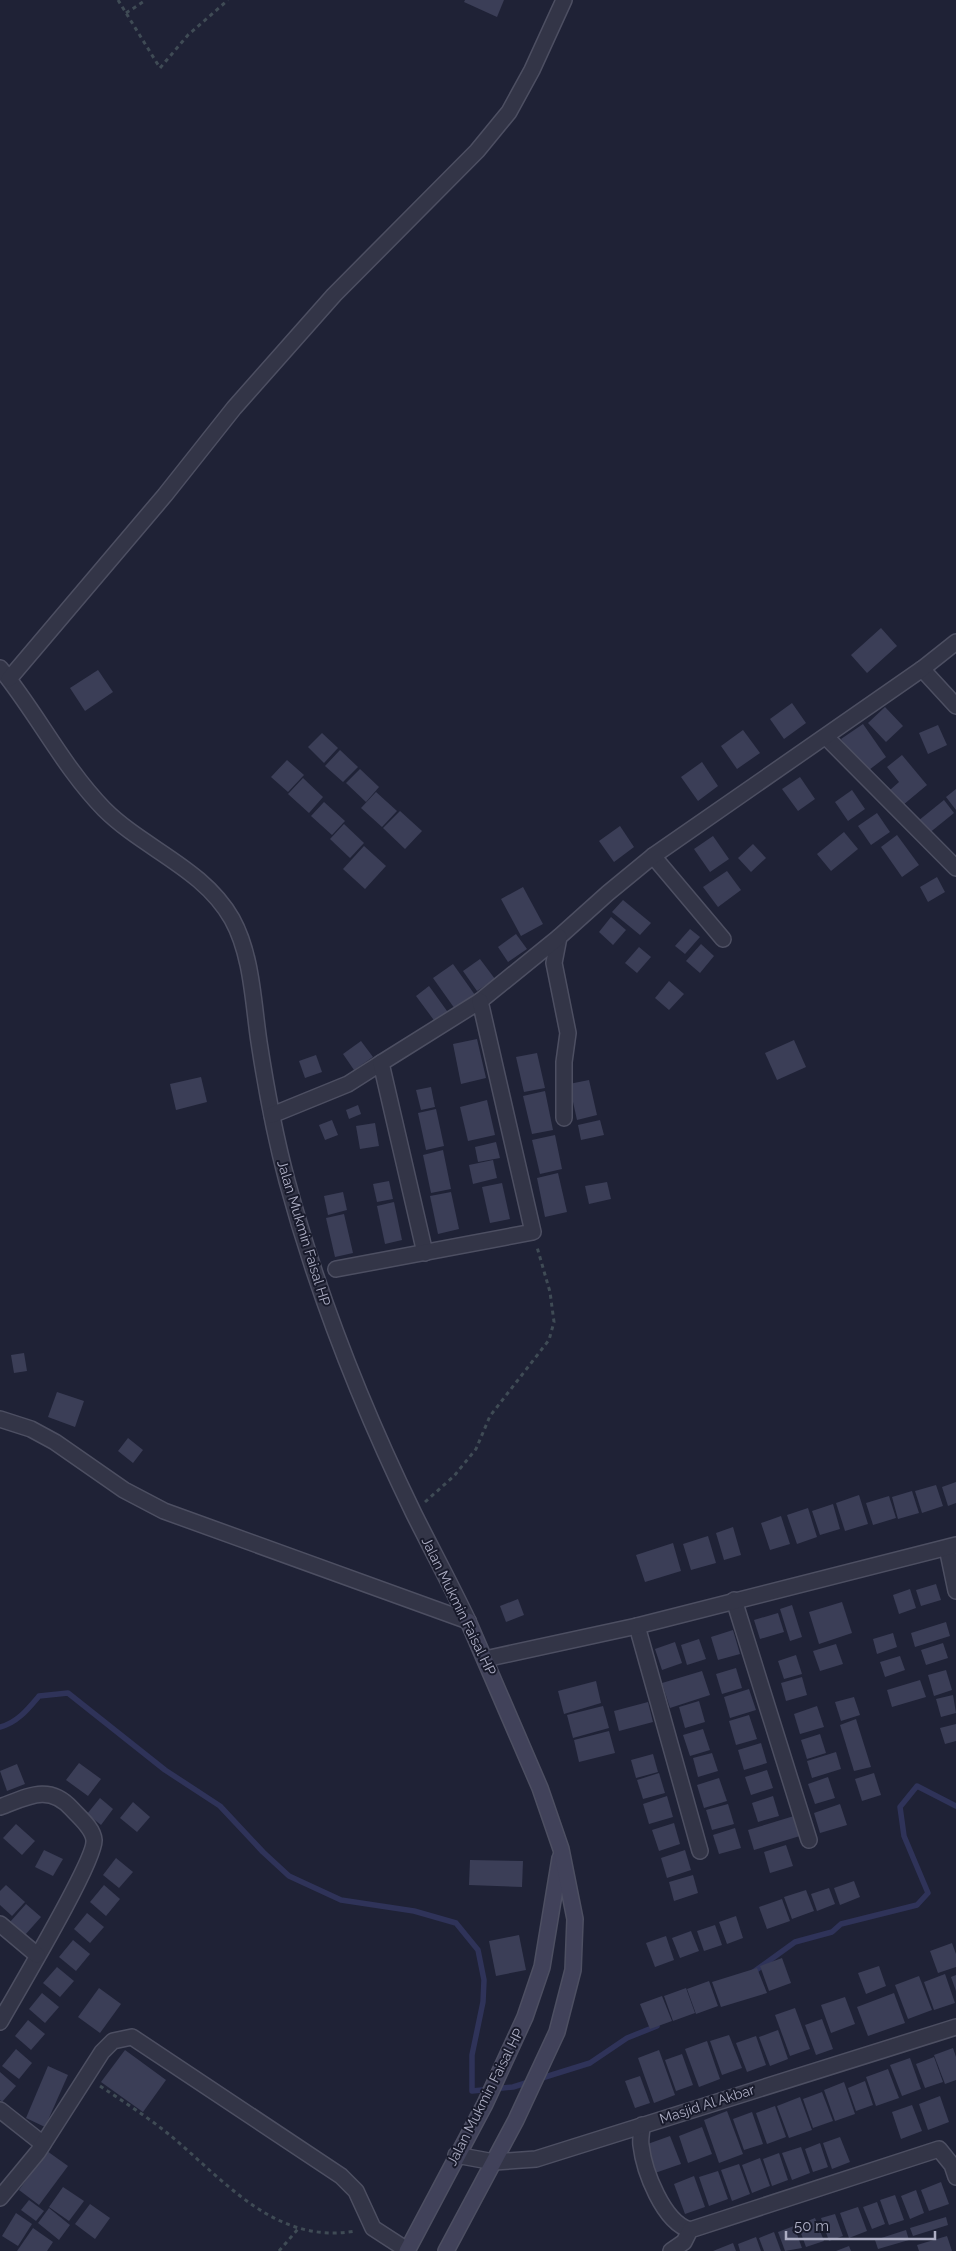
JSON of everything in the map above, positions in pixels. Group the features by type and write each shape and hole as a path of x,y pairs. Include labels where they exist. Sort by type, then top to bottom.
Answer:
{"street":[{"path":"4,673 165,495 234,408 328,302 477,151 503,119 532,70 564,0"},
{"path":"272,1115 348,1084 480,1001 559,937 653,856 826,737 922,669 956,642"},
{"path":"922,669 956,706"},
{"name":"Jalan Mukmin Faisal HP","path":"4,673 62,758 104,809 142,839 184,867 209,890 232,920 244,952 251,982 272,1115 287,1180 320,1292 348,1365 413,1512 468,1622 531,1763 562,1849 575,1919 573,1970 557,2032 494,2162 446,2251"},
{"path":"826,737 956,868"},
{"path":"653,856 723,939"},
{"path":"559,937 554,963 568,1033 564,1062 564,1118"},
{"path":"336,1269 532,1232 480,1001"},
{"path":"381,1064 425,1253"},
{"path":"0,1419 31,1429 55,1442 124,1490 164,1511 468,1622"},
{"path":"485,1659 637,1626 951,1546 956,1591"},
{"path":"734,1600 808,1840"},
{"path":"637,1626 700,1851"},
{"path":"0,1807 35,1793 48,1793 70,1806 90,1830 94,1839 93,1848 73,1892 0,2022"},
{"name":"Jalan Mukmin Faisal HP","path":"407,2250 484,2104 525,2017 542,1967 562,1849"},
{"path":"0,1924 36,1955"},
{"name":"Masjid Al Akbar","path":"456,2155 494,2162 536,2159 956,2027"},
{"path":"0,2198 43,2144 102,2052 113,2041 132,2037 340,2176 356,2191 373,2228 407,2250"},
{"path":"0,2110 43,2144"},
{"path":"642,2125 640,2143 653,2185 675,2222 690,2230"},
{"path":"671,2251 684,2242 690,2230 939,2149 952,2165 956,2177"}],"path":[{"path":"118,0 160,68 188,35 228,0"},
{"path":"126,13 146,0"},
{"path":"413,1512 454,1476 476,1449 490,1416 549,1340 554,1322 550,1292 532,1232"},
{"path":"86,2077 170,2135 254,2208 298,2229 334,2235 373,2228"},
{"path":"280,2251 298,2229"}],"building":[{"path":"465,0 504,0 497,17 464,2"},
{"path":"881,628 897,646 867,673 851,655"},
{"path":"98,670 113,692 85,711 70,688"},
{"path":"792,703 806,723 784,739 770,719"},
{"path":"885,707 903,726 886,742 868,723"},
{"path":"863,724 886,757 865,773 841,739"},
{"path":"938,725 947,745 928,754 919,733"},
{"path":"743,730 760,753 737,769 721,746"},
{"path":"322,733 338,748 324,763 308,747"},
{"path":"340,750 358,767 343,782 325,766"},
{"path":"902,755 927,785 903,805 890,790 899,782 887,767"},
{"path":"287,760 304,775 288,792 271,777"},
{"path":"702,762 718,786 698,801 681,777"},
{"path":"360,769 379,787 366,802 346,783"},
{"path":"800,777 815,799 798,811 782,789"},
{"path":"303,778 323,797 309,813 288,794"},
{"path":"956,789 956,810 946,797"},
{"path":"852,790 865,809 848,821 835,802"},
{"path":"376,792 397,811 382,827 361,808"},
{"path":"944,800 954,813 928,834 918,821"},
{"path":"324,802 345,821 332,835 311,816"},
{"path":"400,811 422,831 405,849 383,828"},
{"path":"877,813 890,832 871,845 858,826"},
{"path":"344,824 364,843 350,858 330,839"},
{"path":"620,826 634,847 614,862 599,841"},
{"path":"844,832 858,849 831,871 817,854"},
{"path":"897,835 919,865 902,877 881,847"},
{"path":"713,836 729,859 710,872 694,849"},
{"path":"753,844 766,858 751,872 738,858"},
{"path":"364,846 386,866 365,889 343,869"},
{"path":"727,871 741,890 718,907 703,887"},
{"path":"937,877 945,892 928,902 920,887"},
{"path":"523,887 543,924 521,936 501,899"},
{"path":"623,900 651,923 640,935 612,912"},
{"path":"611,917 626,930 613,945 599,932"},
{"path":"690,929 700,937 685,954 675,946"},
{"path":"516,934 527,949 508,962 498,947"},
{"path":"701,944 714,956 700,973 686,961"},
{"path":"639,947 651,957 637,973 625,963"},
{"path":"480,959 495,979 477,991 463,971"},
{"path":"453,964 475,995 455,1009 433,978"},
{"path":"669,981 684,994 669,1010 655,998"},
{"path":"429,986 452,1018 439,1027 416,996"},
{"path":"477,1039 486,1078 461,1084 453,1044"},
{"path":"794,1040 806,1067 777,1080 765,1053"},
{"path":"361,1041 373,1057 354,1070 343,1054"},
{"path":"537,1053 545,1088 524,1092 516,1057"},
{"path":"316,1055 322,1072 305,1078 299,1061"},
{"path":"201,1077 207,1102 176,1110 170,1084"},
{"path":"589,1080 597,1115 577,1120 569,1084"},
{"path":"431,1087 435,1107 421,1110 416,1090"},
{"path":"545,1091 553,1130 532,1134 523,1096"},
{"path":"487,1100 495,1135 468,1141 460,1107"},
{"path":"358,1105 361,1114 349,1119 346,1110"},
{"path":"436,1109 444,1146 426,1150 418,1113"},
{"path":"332,1120 338,1135 325,1140 319,1125"},
{"path":"600,1120 604,1135 581,1140 578,1125"},
{"path":"375,1123 379,1146 360,1149 356,1126"},
{"path":"555,1135 562,1169 540,1174 532,1140"},
{"path":"496,1142 500,1158 478,1162 475,1147"},
{"path":"443,1150 451,1189 431,1193 423,1155"},
{"path":"493,1160 497,1178 473,1184 469,1165"},
{"path":"558,1173 567,1212 545,1217 537,1178"},
{"path":"389,1181 393,1199 377,1202 373,1184"},
{"path":"607,1182 611,1199 589,1204 585,1186"},
{"path":"502,1183 510,1219 490,1223 482,1187"},
{"path":"343,1192 347,1210 328,1215 324,1196"},
{"path":"451,1192 459,1229 438,1234 430,1196"},
{"path":"394,1202 402,1240 385,1244 377,1206"},
{"path":"344,1214 353,1253 335,1257 326,1218"},
{"path":"24,1353 27,1371 14,1373 11,1355"},
{"path":"57,1392 84,1401 75,1427 48,1417"},
{"path":"128,1438 143,1450 133,1463 118,1451"},
{"path":"956,1482 956,1503 948,1506 942,1487"},
{"path":"936,1485 943,1506 922,1513 915,1491"},
{"path":"912,1491 919,1513 898,1519 892,1497"},
{"path":"859,1495 868,1524 845,1531 836,1503"},
{"path":"889,1496 896,1518 873,1525 866,1503"},
{"path":"833,1504 840,1529 820,1535 812,1511"},
{"path":"808,1508 817,1537 797,1544 787,1515"},
{"path":"781,1516 790,1544 770,1550 761,1523"},
{"path":"733,1527 741,1555 724,1560 716,1533"},
{"path":"708,1536 716,1563 691,1570 683,1544"},
{"path":"673,1543 681,1571 645,1582 636,1555"},
{"path":"936,1584 941,1600 921,1606 916,1590"},
{"path":"910,1589 916,1608 899,1614 893,1595"},
{"path":"518,1599 524,1615 506,1622 500,1606"},
{"path":"842,1602 852,1633 819,1644 809,1612"},
{"path":"792,1605 802,1637 790,1641 780,1609"},
{"path":"778,1613 784,1632 760,1639 754,1620"},
{"path":"946,1622 950,1636 915,1647 911,1633"},
{"path":"733,1630 740,1654 718,1660 711,1637"},
{"path":"893,1633 897,1647 877,1654 873,1639"},
{"path":"699,1639 706,1659 687,1665 681,1645"},
{"path":"675,1642 682,1663 662,1670 655,1649"},
{"path":"943,1643 948,1658 926,1665 921,1650"},
{"path":"836,1644 843,1664 820,1671 813,1651"},
{"path":"796,1655 802,1674 784,1679 778,1661"},
{"path":"900,1656 905,1670 885,1677 880,1662"},
{"path":"736,1668 742,1688 722,1694 716,1674"},
{"path":"946,1670 952,1690 934,1696 928,1675"},
{"path":"702,1671 710,1695 670,1708 662,1683"},
{"path":"802,1677 807,1695 786,1701 781,1683"},
{"path":"920,1680 926,1697 892,1707 887,1690"},
{"path":"596,1681 601,1703 564,1714 558,1691"},
{"path":"749,1689 756,1710 730,1718 724,1697"},
{"path":"953,1695 956,1713 941,1717 936,1699"},
{"path":"854,1697 860,1715 841,1721 835,1702"},
{"path":"699,1701 705,1722 685,1728 679,1707"},
{"path":"648,1702 653,1722 619,1731 614,1711"},
{"path":"603,1706 609,1728 573,1738 567,1715"},
{"path":"817,1706 824,1727 800,1734 794,1714"},
{"path":"749,1715 757,1739 736,1745 729,1721"},
{"path":"856,1719 871,1767 854,1771 840,1725"},
{"path":"956,1724 956,1741 945,1744 940,1728"},
{"path":"703,1729 710,1750 690,1756 683,1735"},
{"path":"609,1731 615,1753 579,1762 574,1740"},
{"path":"820,1734 826,1753 807,1759 801,1740"},
{"path":"761,1743 767,1763 744,1770 738,1750"},
{"path":"836,1752 841,1769 812,1778 807,1761"},
{"path":"712,1753 718,1771 698,1777 693,1758"},
{"path":"653,1754 658,1772 636,1778 631,1760"},
{"path":"79,1763 101,1779 88,1796 66,1780"},
{"path":"17,1764 25,1784 7,1791 0,1771"},
{"path":"767,1770 773,1788 751,1795 745,1777"},
{"path":"659,1773 665,1793 643,1799 637,1780"},
{"path":"874,1773 881,1795 862,1801 855,1779"},
{"path":"828,1777 835,1798 815,1804 808,1784"},
{"path":"719,1778 727,1801 704,1808 697,1785"},
{"path":"667,1796 673,1817 649,1824 643,1804"},
{"path":"773,1796 779,1816 758,1822 752,1803"},
{"path":"100,1798 113,1809 101,1825 87,1814"},
{"path":"133,1802 150,1817 137,1832 120,1818"},
{"path":"728,1804 734,1824 712,1830 706,1810"},
{"path":"840,1804 847,1825 820,1833 814,1813"},
{"path":"794,1816 800,1836 754,1850 748,1830"},
{"path":"674,1823 680,1844 659,1851 652,1830"},
{"path":"16,1824 35,1841 22,1855 3,1838"},
{"path":"735,1828 741,1848 719,1854 713,1835"},
{"path":"786,1845 793,1866 770,1873 764,1852"},
{"path":"44,1850 63,1859 53,1876 35,1867"},
{"path":"685,1850 691,1870 667,1878 661,1858"},
{"path":"116,1858 133,1872 119,1888 103,1875"},
{"path":"470,1860 523,1861 522,1887 469,1885"},
{"path":"693,1875 698,1893 674,1901 669,1882"},
{"path":"854,1881 860,1897 840,1905 834,1888"},
{"path":"6,1885 25,1902 12,1916 0,1905 0,1891"},
{"path":"104,1885 120,1899 106,1916 90,1902"},
{"path":"829,1888 835,1904 817,1911 811,1894"},
{"path":"806,1890 814,1911 792,1919 784,1897"},
{"path":"782,1899 790,1921 767,1929 759,1907"},
{"path":"26,1904 41,1917 25,1935 10,1922"},
{"path":"87,1913 104,1927 90,1943 74,1929"},
{"path":"736,1916 743,1938 727,1944 719,1922"},
{"path":"715,1925 722,1945 704,1951 697,1931"},
{"path":"691,1931 699,1951 680,1958 672,1938"},
{"path":"519,1935 526,1970 496,1976 489,1941"},
{"path":"666,1936 674,1960 655,1967 646,1943"},
{"path":"73,1940 90,1954 76,1971 59,1957"},
{"path":"952,1943 956,1954 956,1967 938,1973 930,1951"},
{"path":"782,1958 791,1983 769,1991 760,1966"},
{"path":"879,1966 886,1986 866,1994 858,1973"},
{"path":"57,1967 74,1981 60,1997 43,1983"},
{"path":"757,1968 767,1993 721,2007 712,1982"},
{"path":"945,1974 955,2003 934,2010 924,1982"},
{"path":"956,1975 956,1991 951,1977"},
{"path":"919,1976 932,2010 908,2019 895,1985"},
{"path":"709,1981 718,2006 696,2014 687,1989"},
{"path":"99,1988 121,2004 100,2033 78,2017"},
{"path":"686,1988 695,2013 673,2021 664,1996"},
{"path":"42,1993 59,2007 45,2023 29,2009"},
{"path":"894,1993 905,2023 868,2036 857,2007"},
{"path":"662,1996 672,2021 650,2029 640,2004"},
{"path":"845,1997 855,2024 831,2033 821,2005"},
{"path":"795,2008 810,2049 790,2056 775,2015"},
{"path":"822,2019 833,2049 816,2055 805,2025"},
{"path":"28,2020 45,2034 31,2050 15,2036"},
{"path":"778,2030 788,2059 770,2066 759,2037"},
{"path":"729,2035 742,2068 722,2075 710,2041"},
{"path":"756,2036 766,2065 747,2072 736,2043"},
{"path":"707,2041 720,2079 699,2087 685,2049"},
{"path":"953,2048 956,2057 956,2080 945,2084 934,2055"},
{"path":"16,2049 32,2063 19,2079 2,2066"},
{"path":"125,2050 166,2080 143,2112 101,2082"},
{"path":"659,2050 675,2095 654,2103 638,2058"},
{"path":"682,2054 693,2085 676,2091 665,2060"},
{"path":"934,2057 943,2082 925,2088 916,2064"},
{"path":"910,2058 921,2089 902,2096 890,2065"},
{"path":"48,2066 68,2075 45,2127 26,2118"},
{"path":"888,2069 899,2098 876,2106 866,2077"},
{"path":"0,2072 16,2086 2,2102 0,2100"},
{"path":"640,2076 650,2103 635,2108 625,2081"},
{"path":"865,2081 873,2105 856,2111 848,2088"},
{"path":"844,2082 855,2114 835,2121 824,2090"},
{"path":"822,2092 833,2121 813,2128 803,2099"},
{"path":"940,2096 949,2122 928,2130 919,2104"},
{"path":"800,2097 812,2130 789,2138 777,2106"},
{"path":"912,2105 922,2131 901,2139 892,2112"},
{"path":"775,2106 786,2137 767,2144 756,2113"},
{"path":"727,2111 743,2154 719,2163 704,2120"},
{"path":"752,2112 763,2144 744,2150 733,2119"},
{"path":"702,2127 712,2154 688,2163 679,2136"},
{"path":"670,2136 681,2164 652,2174 642,2146"},
{"path":"840,2137 850,2162 832,2169 823,2143"},
{"path":"820,2143 828,2167 813,2172 805,2149"},
{"path":"801,2147 810,2173 792,2180 782,2153"},
{"path":"47,2151 68,2166 39,2205 19,2190"},
{"path":"779,2153 788,2180 772,2186 763,2159"},
{"path":"760,2158 770,2186 752,2193 742,2165"},
{"path":"739,2164 750,2194 732,2201 721,2170"},
{"path":"718,2171 728,2199 709,2206 699,2177"},
{"path":"694,2176 705,2207 685,2214 674,2184"},
{"path":"941,2182 949,2204 929,2211 921,2190"},
{"path":"63,2187 84,2201 69,2221 49,2207"},
{"path":"916,2190 924,2213 910,2219 901,2196"},
{"path":"895,2195 904,2220 889,2225 880,2200"},
{"path":"29,2200 44,2211 36,2221 21,2210"},
{"path":"877,2202 885,2224 872,2229 863,2207"},
{"path":"90,2204 110,2218 95,2239 75,2224"},
{"path":"858,2207 867,2231 849,2238 840,2213"},
{"path":"49,2208 70,2225 59,2240 38,2223"},
{"path":"16,2213 32,2224 18,2246 2,2236"},
{"path":"835,2214 843,2236 829,2241 821,2218"},
{"path":"946,2217 948,2225 913,2236 910,2228"},
{"path":"815,2218 824,2241 806,2247 798,2225"},
{"path":"794,2226 802,2248 785,2251 778,2232"},
{"path":"33,2228 53,2242 47,2251 17,2251"},
{"path":"906,2230 909,2240 878,2249 875,2240"},
{"path":"774,2232 781,2251 764,2251 759,2238"},
{"path":"947,2236 952,2251 919,2251 917,2245"},
{"path":"756,2237 761,2251 740,2251 738,2244"},
{"path":"733,2243 736,2251 713,2251"},
{"path":"849,2246 851,2251 836,2251"}],"waterway":[{"path":"0,1727 17,1719 39,1696 68,1693 165,1770 220,1806 263,1852 289,1876 341,1900 414,1911 456,1923 478,1950 484,1980 483,2002 472,2055 472,2091 513,2087 590,2063 627,2038 657,2026"},
{"path":"752,1973 795,1942 832,1932 841,1924 917,1905 928,1893 904,1836 900,1807 917,1786 956,1806"}]}
